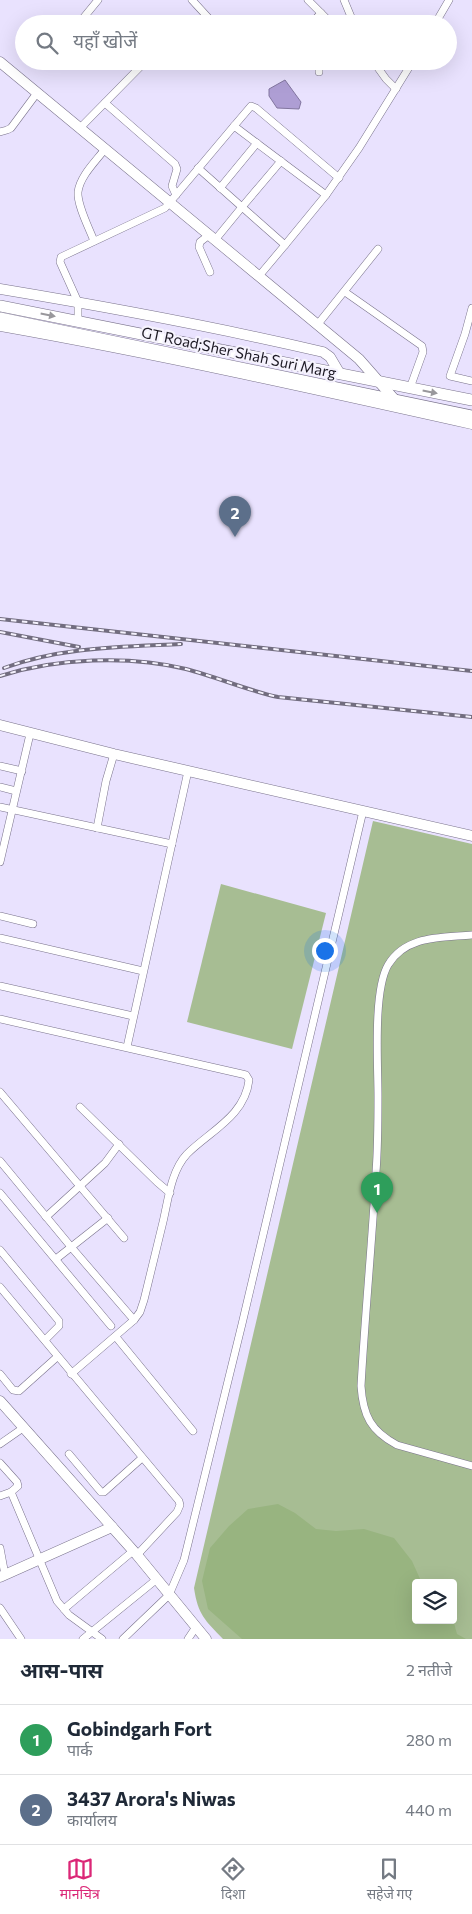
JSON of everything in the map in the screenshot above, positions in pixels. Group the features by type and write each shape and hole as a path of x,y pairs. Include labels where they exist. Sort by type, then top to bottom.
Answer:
{"main road":[{"path":"0,62 105,149 173,200 212,237 359,359 395,400"},
{"path":"0,289 244,334 323,352 330,357 340,374"},
{"name":"GT Road;Sher Shah Suri Marg","path":"0,306 472,400"},
{"name":"GT Road;Sher Shah Suri Marg","path":"0,318 472,416"},
{"path":"0,326 126,350 472,424"},
{"path":"0,725 114,754 472,836"},
{"path":"0,1401 135,1553 206,1639"},
{"path":"2,1576 112,1527"}],"street":[{"path":"86,15 98,0"},
{"path":"192,0 206,15"},
{"path":"308,0 321,14"},
{"path":"344,0 350,15"},
{"path":"441,15 450,0"},
{"path":"80,128 137,70"},
{"path":"380,70 396,89"},
{"path":"259,276 326,195 359,148 407,70"},
{"path":"0,132 11,128 38,93"},
{"path":"105,103 176,166 172,186 173,200"},
{"path":"78,321 78,302 60,260 62,256 165,208 251,106 256,108 338,178"},
{"path":"234,126 326,195"},
{"path":"220,188 257,144"},
{"path":"94,241 79,202 78,191 83,178 105,149"},
{"path":"210,272 199,247 200,242 212,237 242,207 281,161"},
{"path":"198,168 285,245"},
{"path":"318,324 378,250"},
{"path":"345,292 422,346 423,352 410,388"},
{"path":"472,308 450,376 472,381"},
{"path":"0,862 30,734"},
{"path":"97,828 106,781 114,754"},
{"path":"0,766 22,771"},
{"path":"126,1047 188,771"},
{"path":"0,787 16,791"},
{"path":"0,807 172,844"},
{"path":"122,1639 169,1595 184,1560 363,811"},
{"path":"0,916 32,924"},
{"path":"472,935 420,940 411,943 398,952 388,964 383,975 379,996 376,1172 361,1386 364,1411 373,1426 387,1440 397,1445 472,1466"},
{"path":"0,938 143,971"},
{"path":"0,986 133,1016"},
{"path":"0,1019 242,1074 246,1075 249,1080 244,1100 238,1108 224,1123 187,1155 180,1164 174,1177 140,1312 116,1337 71,1374"},
{"path":"0,1092 81,1185 124,1238"},
{"path":"80,1107 170,1193"},
{"path":"46,1216 105,1164 119,1144"},
{"path":"0,1162 134,1320"},
{"path":"0,1193 111,1326"},
{"path":"56,1259 108,1218"},
{"path":"0,1250 59,1321 59,1326 45,1340"},
{"path":"0,1287 176,1497 180,1505 177,1512 135,1553 64,1610"},
{"path":"116,1337 193,1431"},
{"path":"0,1374 13,1390 19,1390 57,1357"},
{"path":"0,1444 23,1428"},
{"path":"69,1454 101,1492 104,1492 142,1458"},
{"path":"0,1463 17,1482 17,1487 11,1492 0,1496"},
{"path":"11,1492 54,1594 64,1610 102,1639"},
{"path":"0,1548 2,1576"},
{"path":"83,1639 157,1579"},
{"path":"0,1608 21,1639"},
{"path":"188,1639 196,1626"}],"green space":[{"path":"373,821 472,844 472,1639 223,1639 211,1627 198,1605 194,1588"},
{"path":"221,884 326,913 292,1049 187,1022"},
{"path":"278,1504 295,1513 316,1529 336,1531 364,1529 394,1538 412,1561 420,1579 412,1579 412,1624 454,1624 457,1634 466,1639 242,1639 208,1609 202,1581 210,1548 229,1526 248,1509"}],"shaded area":[{"path":"285,80 301,102 299,109 277,108 269,96 269,89"}],"railway":[{"path":"0,619 472,671"},
{"path":"0,632 79,647"},
{"path":"4,668 47,656 91,649 181,644"},
{"path":"0,676 45,665 68,662 93,660 141,662 186,669 278,697 472,717"}],"place":[{"name":"3437 Arora's Niwas","path":"235,537"},
{"name":"Gobindgarh Fort","path":"377,1213"}]}
